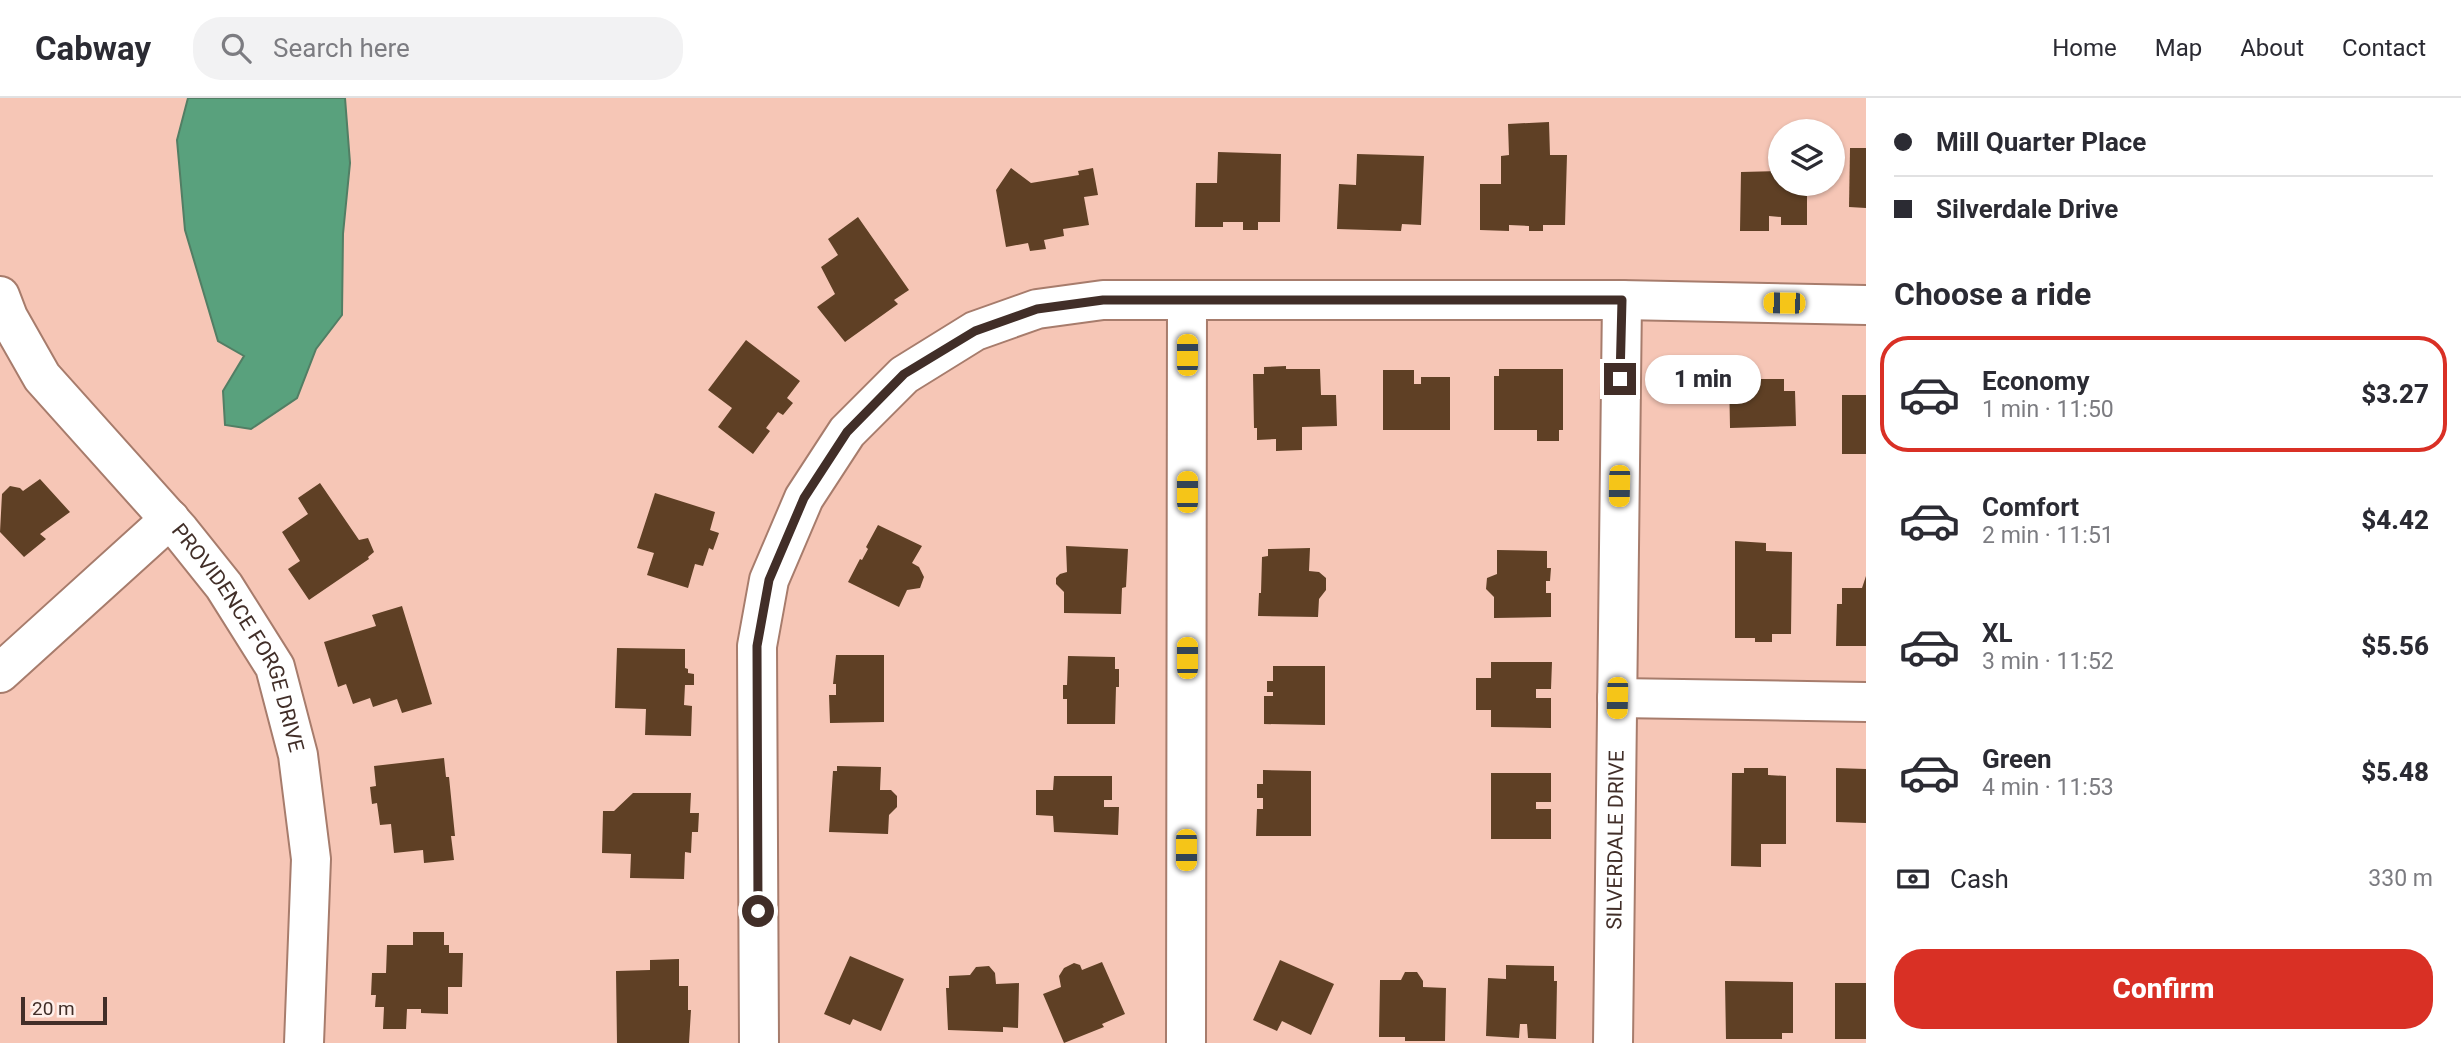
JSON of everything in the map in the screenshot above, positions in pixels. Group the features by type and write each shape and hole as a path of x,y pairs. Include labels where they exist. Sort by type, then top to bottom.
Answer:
{"street":[{"name":"PROVIDENCE FORGE DRIVE","path":"0,296 8,317 43,377 170,519 224,586 275,667 298,755 311,859 304,1043"},
{"path":"759,1043 757,646 769,580 804,498 847,432 904,374 975,331 1037,309 1103,300 1622,300 1866,305"},
{"path":"1186,1043 1188,300"},
{"name":"SILVERDALE DRIVE","path":"1613,1043 1622,300"},
{"path":"0,673 170,519"},
{"path":"1617,698 1866,702"}],"shaded area":[{"path":"188,98 345,98 350,163 343,234 342,315 316,349 297,398 251,429 225,425 223,391 244,356 218,341 185,230 177,140"}],"building":[{"path":"1549,122 1550,155 1567,155 1565,225 1543,225 1543,231 1529,231 1529,226 1509,225 1509,231 1480,230 1480,184 1501,184 1501,156 1509,155 1508,124"},
{"path":"1850,148 1866,148 1866,208 1849,207"},
{"path":"1218,152 1281,154 1280,222 1258,222 1258,230 1243,230 1243,222 1223,222 1223,227 1195,227 1196,183 1217,183"},
{"path":"1357,154 1424,156 1421,225 1402,224 1401,231 1337,229 1339,184 1356,185"},
{"path":"1011,168 1031,183 1079,175 1078,171 1093,168 1098,195 1084,197 1089,225 1063,229 1064,236 1044,240 1046,249 1030,251 1028,243 1006,247 996,190"},
{"path":"1768,171 1768,196 1807,196 1807,225 1781,225 1781,217 1769,216 1769,231 1740,231 1741,172"},
{"path":"858,217 909,290 894,300 898,304 845,342 817,307 835,294 821,267 838,255 828,239"},
{"path":"746,340 800,381 787,398 793,403 783,415 778,412 766,428 770,431 753,454 718,427 732,408 708,390"},
{"path":"1286,366 1286,369 1320,369 1321,395 1336,395 1337,426 1302,427 1302,450 1276,451 1276,439 1257,440 1257,428 1254,428 1253,374 1264,374 1264,367"},
{"path":"1499,369 1563,369 1563,430 1559,430 1559,441 1537,441 1537,430 1494,430 1494,376 1499,376"},
{"path":"1383,370 1414,370 1414,384 1421,384 1421,377 1450,377 1450,430 1383,430"},
{"path":"1759,372 1759,379 1784,379 1784,391 1795,391 1796,426 1730,428 1729,373"},
{"path":"1842,395 1866,395 1866,454 1842,454"},
{"path":"40,479 70,512 40,534 46,539 24,557 0,532 2,494 10,486 23,491"},
{"path":"320,483 359,540 368,538 374,552 369,559 309,600 288,569 300,561 282,532 308,514 298,498"},
{"path":"655,493 715,512 710,530 719,533 713,550 709,548 703,566 695,564 688,588 647,575 654,553 637,548"},
{"path":"878,525 922,546 912,563 919,567 924,577 920,588 907,590 899,607 848,582 868,549 866,547"},
{"path":"1735,541 1766,543 1766,551 1792,552 1791,634 1772,634 1772,642 1755,642 1755,638 1735,638"},
{"path":"1066,546 1128,549 1121,614 1064,613 1064,592 1056,584 1056,578 1067,572"},
{"path":"1310,548 1309,571 1319,572 1326,578 1326,590 1319,599 1318,617 1258,616 1262,557 1268,556 1268,549"},
{"path":"1497,550 1547,551 1547,568 1551,568 1550,581 1546,581 1546,593 1551,593 1551,617 1494,618 1494,597 1486,589 1487,578 1497,574"},
{"path":"1866,576 1866,646 1836,646 1837,604 1842,604 1842,588 1862,588"},
{"path":"402,606 432,704 402,713 397,699 373,707 370,698 353,704 346,684 338,687 324,642 376,626 372,615"},
{"path":"617,648 685,649 685,668 688,673 694,674 694,685 685,685 684,705 692,706 691,736 645,735 646,709 615,708"},
{"path":"836,655 884,655 884,722 830,723 829,695 836,695 836,684 833,684"},
{"path":"1068,656 1115,657 1115,669 1119,669 1119,687 1116,687 1115,724 1067,724 1067,699 1063,699 1063,685 1067,685"},
{"path":"1491,662 1552,662 1551,689 1536,689 1536,698 1551,698 1551,728 1491,727 1491,710 1476,710 1476,678 1491,678"},
{"path":"1273,666 1325,666 1325,725 1264,724 1264,696 1273,696 1273,692 1267,692 1267,681 1273,681"},
{"path":"444,758 446,777 449,777 455,836 451,836 454,860 424,863 423,850 394,853 391,824 380,825 377,803 372,804 370,787 376,786 374,766"},
{"path":"837,766 881,767 880,790 891,790 897,796 897,807 889,815 888,834 829,832 833,771 837,771"},
{"path":"1744,768 1768,768 1768,775 1786,776 1786,844 1761,844 1761,867 1731,866 1732,773 1744,773"},
{"path":"1836,768 1866,769 1866,823 1836,822"},
{"path":"1263,770 1311,771 1311,836 1256,836 1257,809 1263,809 1263,798 1257,798 1257,784 1263,784"},
{"path":"1491,773 1551,773 1551,802 1536,802 1536,809 1551,809 1551,839 1491,839"},
{"path":"1054,776 1112,776 1112,800 1104,800 1104,807 1119,807 1118,835 1054,832 1053,816 1036,815 1036,790 1053,790"},
{"path":"633,793 691,793 690,813 699,813 698,832 692,832 691,853 685,852 684,879 630,878 631,854 602,853 603,811 614,811"},
{"path":"413,932 444,932 444,945 449,945 449,953 463,953 462,987 448,987 448,1014 421,1013 421,1009 407,1009 406,1029 383,1029 384,1007 375,1007 376,995 371,995 372,973 386,973 387,945 413,945"},
{"path":"850,956 904,979 881,1031 853,1019 850,1025 824,1014"},
{"path":"679,959 679,986 688,986 688,1010 691,1010 689,1043 617,1043 616,971 650,970 650,960"},
{"path":"1280,960 1334,984 1311,1035 1282,1021 1277,1031 1253,1020"},
{"path":"1102,962 1125,1014 1102,1024 1104,1027 1064,1043 1043,994 1061,987 1059,976 1064,968 1074,963 1080,965 1082,970"},
{"path":"1506,965 1554,966 1554,981 1557,981 1556,1039 1528,1038 1527,1024 1520,1024 1519,1038 1486,1036 1488,978 1506,979"},
{"path":"989,966 995,973 996,984 1019,983 1018,1028 1003,1027 1003,1032 948,1030 946,988 949,988 949,976 970,975 976,967"},
{"path":"1405,972 1417,972 1423,981 1423,987 1446,988 1445,1041 1405,1041 1405,1037 1379,1037 1380,980 1401,980"},
{"path":"1725,981 1793,982 1793,1033 1782,1033 1782,1039 1726,1039"},
{"path":"1835,983 1866,983 1866,1039 1835,1039"}],"route":[{"path":"758,911 757,646 769,580 804,498 847,432 904,374 975,331 1037,309 1103,300 1622,300 1620,379"}]}
